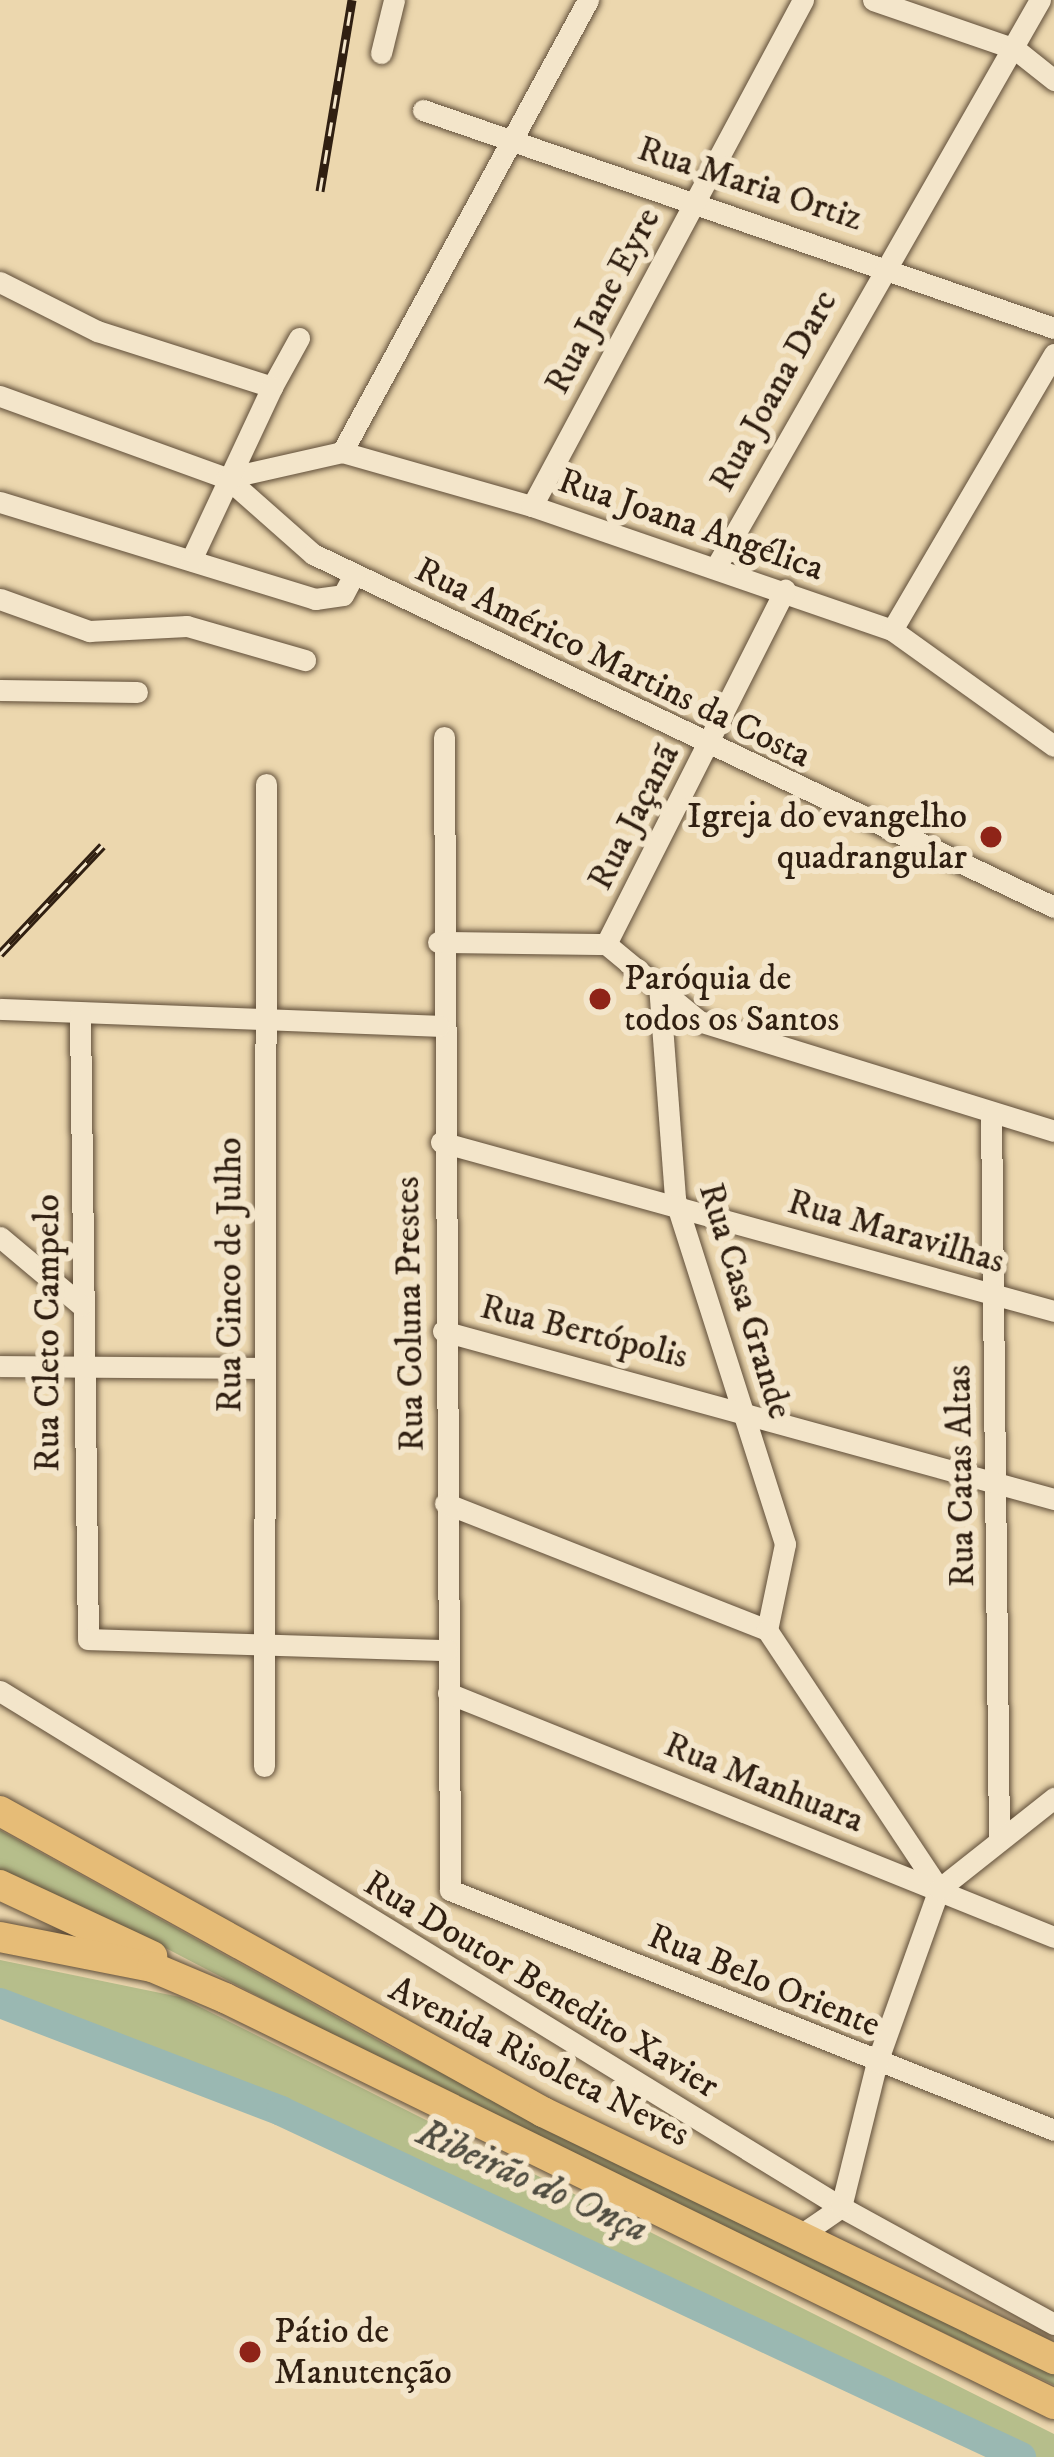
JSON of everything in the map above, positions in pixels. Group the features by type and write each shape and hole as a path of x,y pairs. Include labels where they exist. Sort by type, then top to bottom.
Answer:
{"highway":[{"name":"Avenida Risoleta Neves","path":"0,1811 501,2090 1054,2359"},
{"path":"0,1886 104,1928 226,1998"},
{"path":"0,1936 152,1967 226,1998 1054,2404"}],"street":[{"path":"381,52 394,0"},
{"path":"342,452 588,0"},
{"name":"Rua Jane Eyre","path":"532,506 803,0"},
{"path":"873,0 1016,49 1054,80"},
{"name":"Rua Joana Darc","path":"716,567 882,261 1016,49 1040,0"},
{"name":"Rua Maria Ortiz","path":"423,110 882,261 1054,328"},
{"path":"0,282 97,331 272,387"},
{"path":"190,560 299,338"},
{"path":"892,630 1054,354"},
{"path":"0,396 227,478"},
{"name":"Rua Joana Angélica","path":"227,478 274,461 342,452 532,506 892,630 1054,746"},
{"path":"260,507 274,461"},
{"name":"Rua Américo Martins da Costa","path":"227,478 354,574 706,747 1054,907"},
{"path":"0,502 325,600 354,574"},
{"name":"Rua Jaçanã","path":"606,944 785,590"},
{"path":"0,599 89,631 187,626 305,660"},
{"path":"0,690 137,692"},
{"name":"Rua Coluna Prestes","path":"444,737 438,941 450,1890"},
{"name":"Rua Cinco de Julho","path":"263,1766 266,784"},
{"path":"438,941 606,944 699,1022 1054,1131"},
{"name":"Rua Casa Grande","path":"659,985 675,1199 784,1544 767,1630"},
{"path":"0,1010 439,1026"},
{"name":"Rua Cleto Campelo","path":"80,1015 84,1630 98,1644 265,1646"},
{"name":"Rua Catas Altas","path":"991,1112 989,1294 999,1838"},
{"name":"Rua Maravilhas","path":"441,1142 675,1199 1054,1311"},
{"path":"0,1237 81,1304"},
{"name":"Rua Bertópolis","path":"443,1331 742,1406 1054,1499"},
{"path":"0,1366 261,1367"},
{"path":"446,1503 767,1630 939,1889"},
{"path":"265,1646 447,1650"},
{"name":"Rua Doutor Benedito Xavier","path":"0,1691 841,2206 1054,2324"},
{"name":"Rua Manhuara","path":"448,1693 1054,1937"},
{"path":"799,2236 841,2206 877,2062 939,1889 1054,1798"},
{"name":"Rua Belo Oriente","path":"450,1890 1054,2130"}],"green space":[{"path":"0,1830 390,2047 1054,2373 1054,2385 524,2134 125,1927 0,1877"},
{"path":"0,1960 180,1997 1054,2434 1054,2457 1032,2457 157,2051 0,1997"}],"waterway":[{"name":"Ribeirão do Onça","path":"0,2003 281,2111 1021,2457"}],"railway":[{"path":"320,191 352,0"},
{"path":"0,954 102,846"}],"place":[{"name":"Igreja do evangelho quadrangular","path":"991,837"},
{"name":"Paróquia de todos os Santos","path":"600,999"},
{"name":"Pátio de Manutenção","path":"250,2352"}]}
